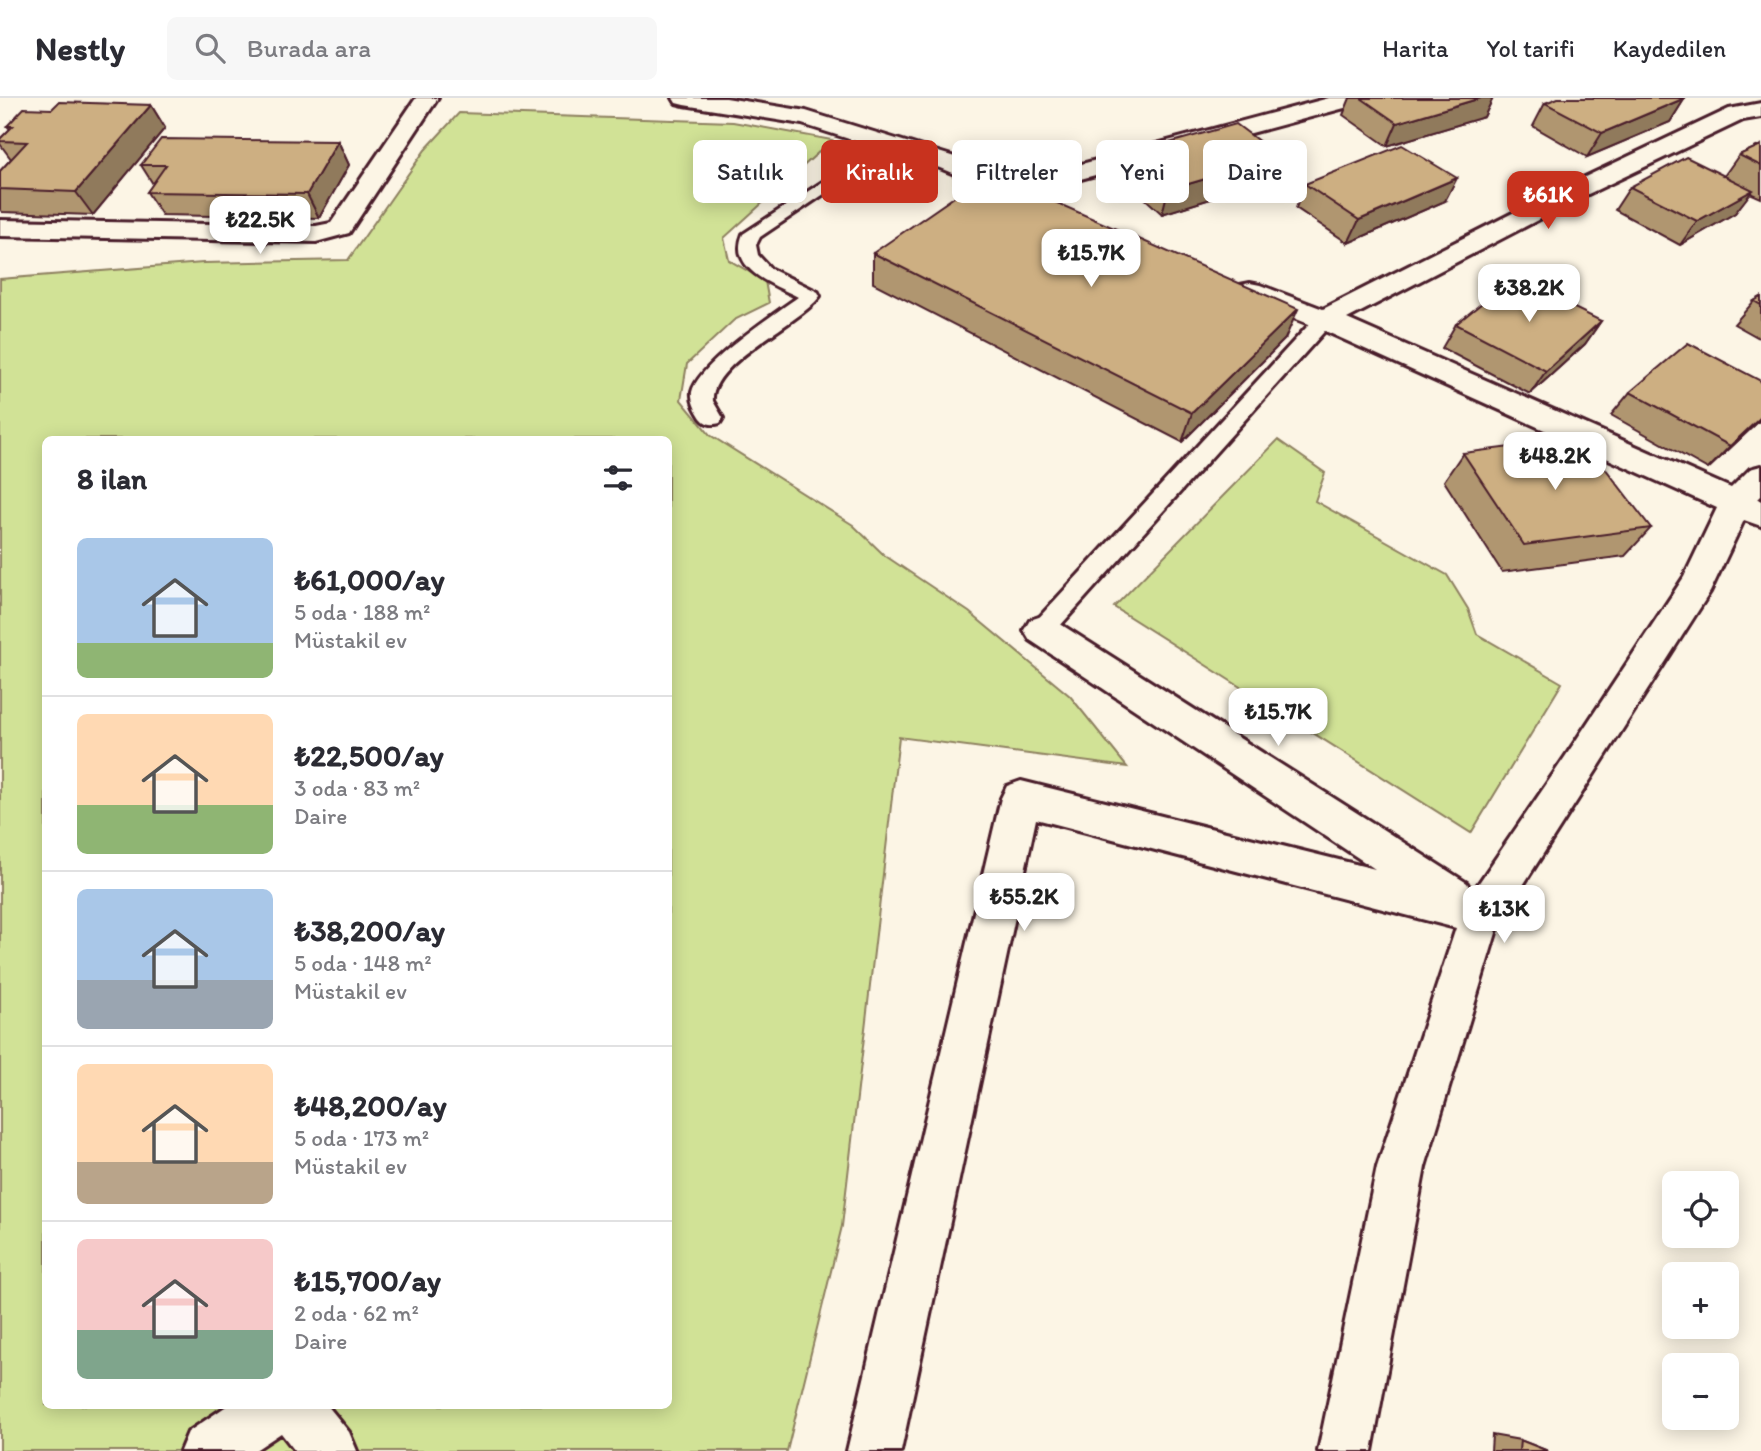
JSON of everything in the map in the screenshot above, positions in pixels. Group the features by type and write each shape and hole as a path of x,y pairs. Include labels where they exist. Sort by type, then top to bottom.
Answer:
{"street":[{"path":"0,228 316,234 340,228 427,98"},
{"path":"684,98 806,118 875,140"},
{"path":"1082,171 1354,98"},
{"path":"1324,320 1577,190 1737,114 1761,110"},
{"path":"1042,203 1051,207"},
{"path":"1229,283 1753,497 1579,769 1480,915 1401,1167 1345,1451"},
{"path":"1042,630 1480,915"},
{"path":"874,1451 1021,798 1480,915"},
{"path":"207,1451 269,1409"},
{"path":"295,1409 330,1451"}],"lane":[{"path":"713,418 702,397 710,377 811,296 756,266 747,253 748,240 752,234 821,188"},
{"path":"1042,630 1324,320"}],"green space":[{"path":"459,113 733,122 832,140 821,140 821,150 807,163 807,140 693,140 693,203 763,203 724,238 729,260 765,281 769,303 734,320 687,364 681,400 710,435 853,525 884,555 969,612 1070,696 1127,767 899,737 842,1226 787,1451 0,1451 0,279 203,263 348,260 425,150"},
{"path":"1278,440 1325,473 1315,501 1447,575 1468,609 1477,634 1562,683 1471,833 1114,607"}],"building":[{"path":"1361,98 1481,98 1397,123"},
{"path":"1558,98 1685,98 1602,133 1545,103"},
{"path":"59,102 151,105 76,192 0,189 0,171 27,142 0,141 13,126 7,126 24,108 52,109"},
{"path":"1236,124 1257,140 1203,140 1203,180 1189,184 1189,140 1180,140"},
{"path":"161,139 338,141 307,194 147,192 166,165 141,165"},
{"path":"1402,145 1457,178 1359,220 1307,183"},
{"path":"1761,145 1761,166 1739,155"},
{"path":"1686,157 1753,190 1697,221 1630,187"},
{"path":"952,199 952,203 1057,203 1298,309 1192,413 873,253"},
{"path":"1513,278 1601,321 1546,371 1456,324"},
{"path":"1688,343 1761,381 1761,417 1730,446 1630,392"},
{"path":"1582,438 1651,528 1524,545 1463,453"},
{"path":"1520,1440 1548,1451 1519,1451"}]}
